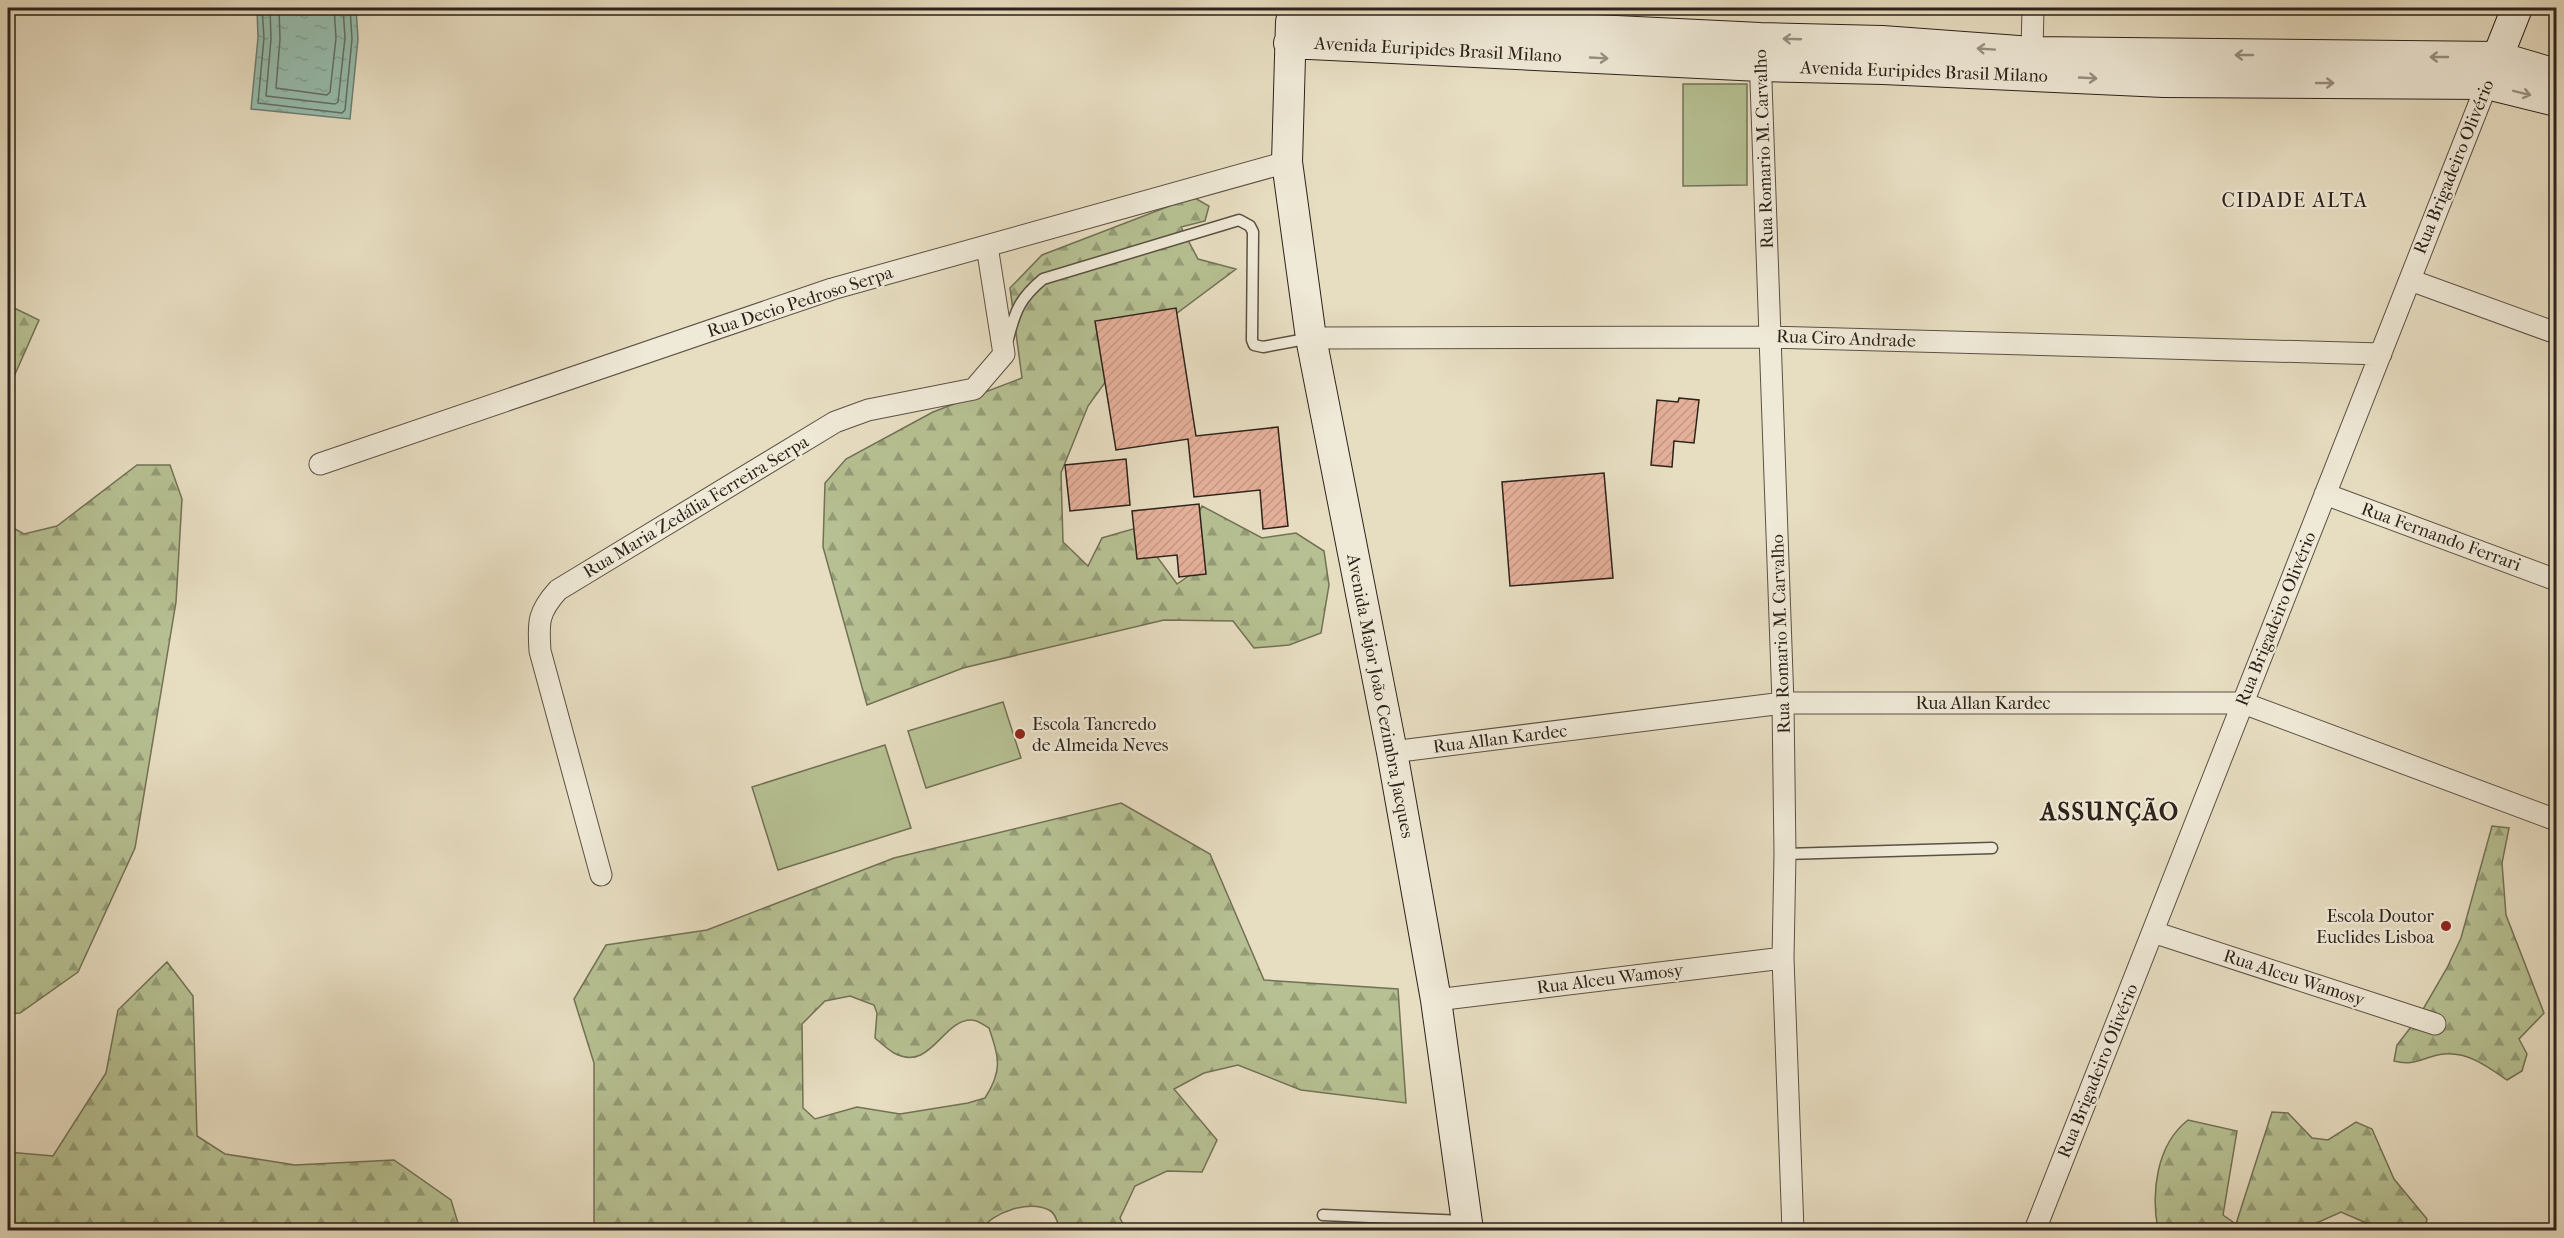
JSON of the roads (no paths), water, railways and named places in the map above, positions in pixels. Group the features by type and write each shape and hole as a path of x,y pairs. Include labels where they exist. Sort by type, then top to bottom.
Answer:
{"main road":[{"name":"Rua Brigadeiro Olivério","path":"2487,84 2517,8"},
{"name":"Avenida Euripides Brasil Milano","path":"1291,22 1474,38 2487,84 2556,101"},
{"name":"Avenida Major João Cezimbra Jacques","path":"1291,22 1287,162 1311,338 1392,752 1436,1000 1467,1226"},
{"name":"Avenida Euripides Brasil Milano","path":"1882,55 2032,52 2165,68 2498,57 2556,74"}],"street":[{"path":"2032,52 2033,8"},
{"name":"Rua Romario M. Carvalho","path":"1760,52 1784,703 1783,958 1793,1230"},
{"name":"Rua Brigadeiro Olivério","path":"2035,1230 2487,84"},
{"name":"Rua Decio Pedroso Serpa","path":"320,464 832,289 1287,162"},
{"path":"987,246 1004,354"},
{"path":"2410,280 2556,333"},
{"name":"Rua Ciro Andrade","path":"1311,338 1772,337 2381,354"},
{"name":"Rua Maria Zedália Ferreira Serpa","path":"601,875 540,651 538,624 544,606 558,590 835,422 868,410 974,389 1004,354"},
{"name":"Rua Fernando Ferrari","path":"2325,494 2556,580"},
{"name":"Rua Allan Kardec","path":"1392,752 1784,703 2243,703 2556,820"},
{"name":"Rua Alceu Wamosy","path":"2153,932 2435,1023"},
{"name":"Rua Alceu Wamosy","path":"1436,1000 1783,958"}],"lane":[{"path":"1004,354 1015,312 1027,292 1043,279 1239,220 1250,226 1253,232 1252,340 1254,345 1263,346 1311,338"},
{"path":"1785,854 1992,848"},
{"path":"1323,1215 1467,1226"}],"water":[{"path":"257,8 356,8 358,39 350,119 251,109 258,38"}],"place":[{"name":"Escola Tancredo de Almeida Neves","path":"1020,734"},
{"name":"Escola Doutor Euclides Lisboa","path":"2446,926"}],"district":[{"name":"CIDADE ALTA","path":"2295,200"},
{"name":"ASSUNÇÃO","path":"2110,812"}]}
